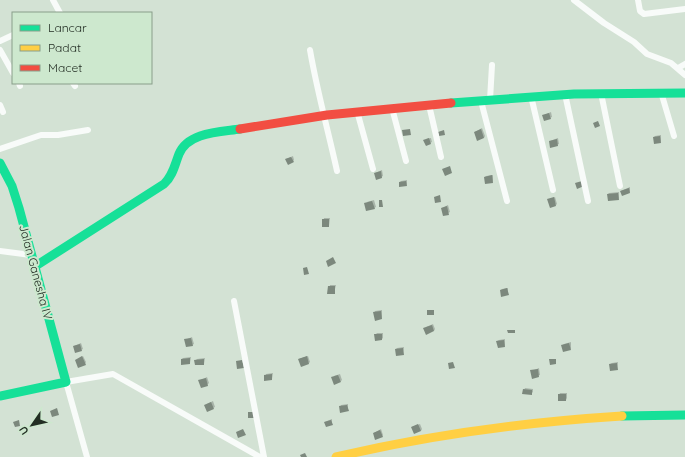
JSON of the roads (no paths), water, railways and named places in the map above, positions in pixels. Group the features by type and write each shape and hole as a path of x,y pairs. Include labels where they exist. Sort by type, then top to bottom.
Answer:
{"street":[{"path":"53,0 59,12"},
{"path":"574,0 604,23 634,42 647,54 678,68 685,75"},
{"path":"638,0 640,11 644,14 685,9"},
{"path":"0,41 12,35"},
{"path":"0,50 12,70"},
{"path":"310,50 317,92 325,115 337,171"},
{"path":"678,68 685,64"},
{"path":"492,65 485,100 507,201"},
{"path":"661,92 674,136"},
{"path":"601,93 620,186"},
{"path":"34,267 61,247 120,213 166,182 172,175 185,144 191,139 251,125 357,111 565,94 685,93"},
{"path":"565,94 588,201"},
{"path":"531,96 553,190"},
{"path":"0,105 3,112"},
{"path":"428,105 441,157"},
{"path":"392,108 406,161"},
{"path":"357,111 373,169"},
{"path":"0,149 41,135 58,135 88,130"},
{"name":"Jalan Ganesha IV","path":"1,167 12,186 66,382"},
{"path":"0,251 31,255"},
{"path":"234,301 264,457"},
{"path":"0,396 66,382 115,374 260,457"},
{"path":"66,382 87,457"},
{"path":"336,457 363,450 494,428 622,416 685,415"}]}
